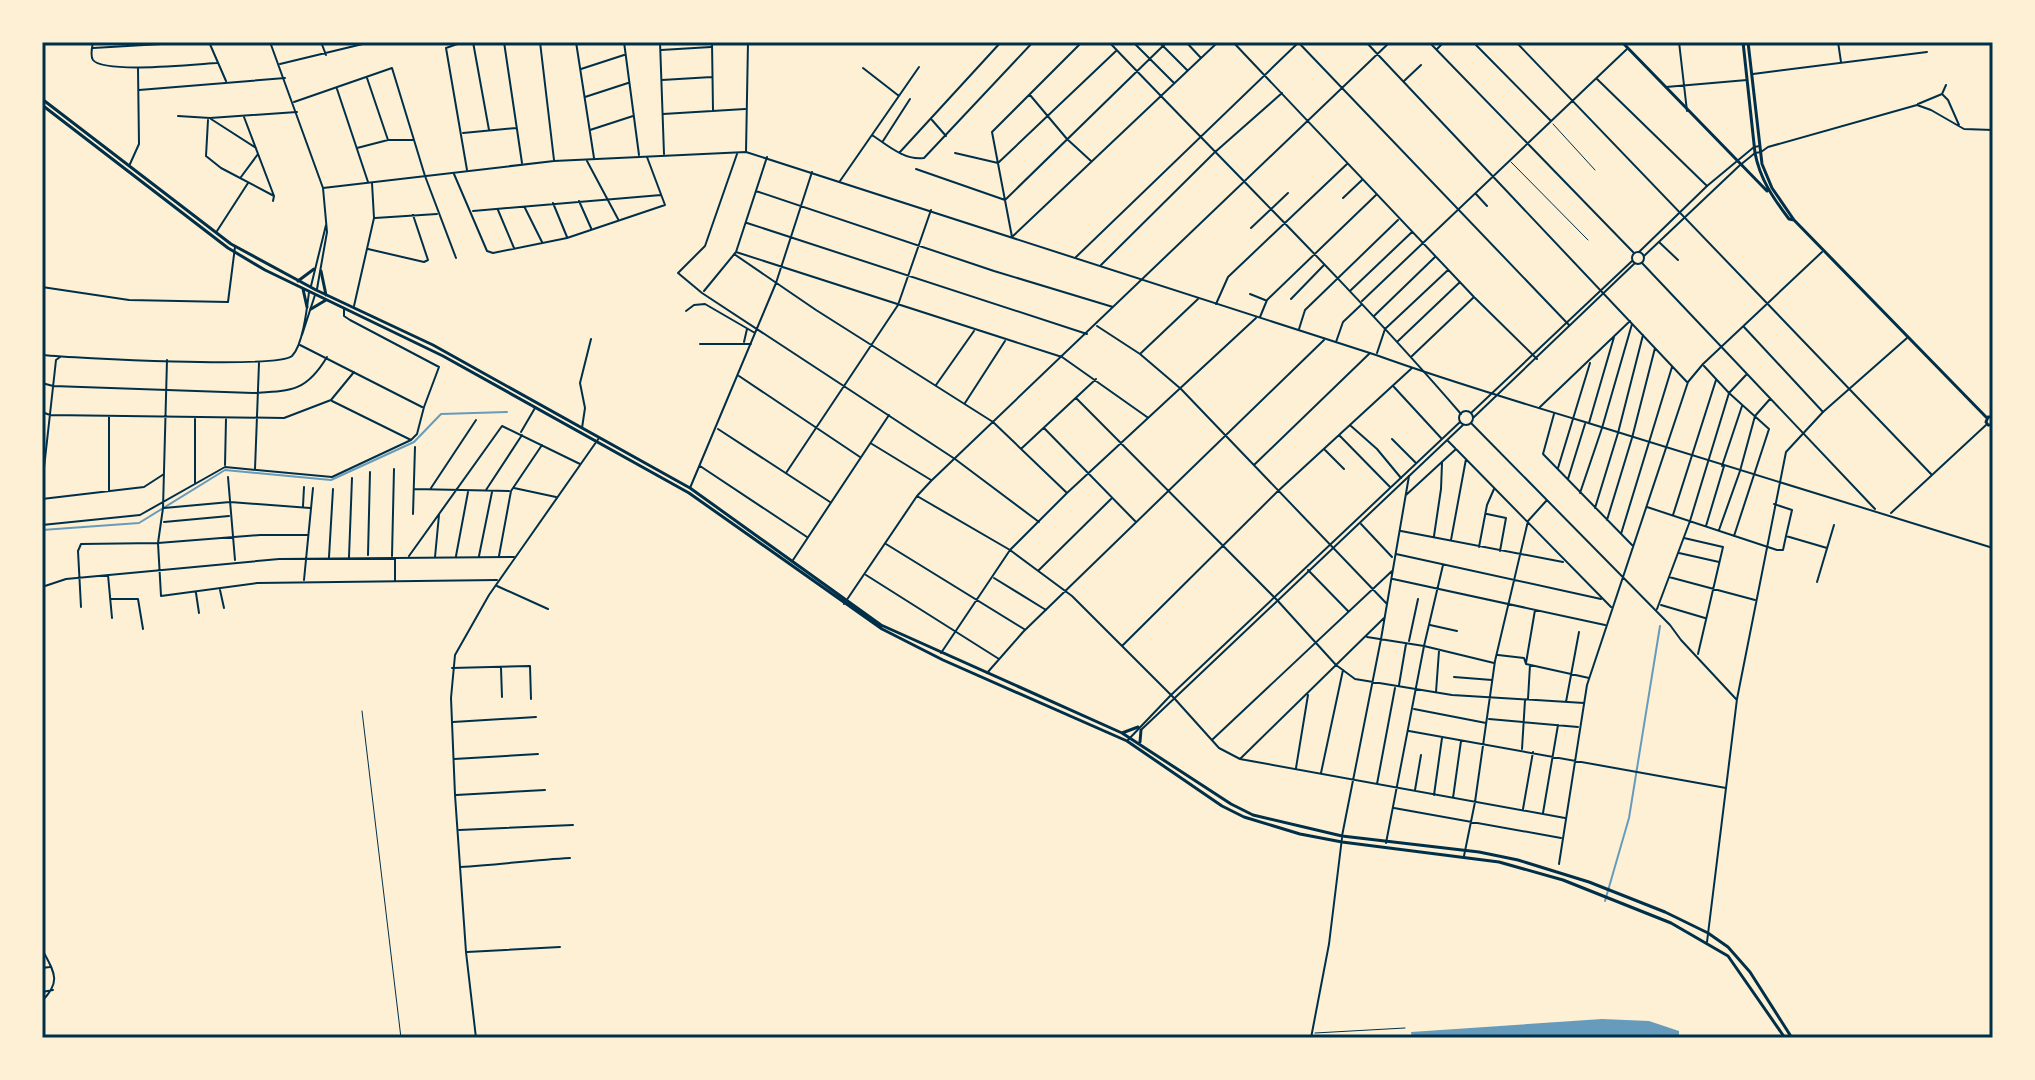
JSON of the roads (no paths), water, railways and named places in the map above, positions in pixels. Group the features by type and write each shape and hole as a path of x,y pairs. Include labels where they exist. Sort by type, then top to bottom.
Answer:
{"main road":[{"path":"1622,42 1769,193 1789,219 1794,220"},
{"path":"1746,42 1758,167 1769,193"},
{"path":"42,99 234,249 326,297 433,345 582,429 689,493 882,629 943,660 1136,743 1253,815 1342,836 1518,860 1609,889 1708,933 1728,947 1750,972 1792,1038"},
{"path":"42,105 234,249 303,289 309,308 326,297"},
{"path":"1757,149 1772,188 1794,220 1993,425"},
{"path":"298,281 314,269"},
{"path":"321,271 326,297 344,309 443,356 535,408 690,488 793,560 845,603 881,625 1122,733 1128,740"},
{"path":"303,289 310,287"},
{"path":"1987,421 1993,417"},
{"path":"1122,733 1140,729 1136,743"},
{"path":"1136,743 1222,806 1244,817 1300,834 1342,842 1464,857 1533,871 1606,896 1707,942 1728,956 1785,1038"}],"street":[{"path":"93,42 91,57 97,63 138,68 217,63"},
{"path":"92,48 196,42"},
{"path":"209,42 226,83"},
{"path":"42,355 259,362 287,359 300,345 316,292 327,232 323,188 270,42"},
{"path":"321,42 326,55"},
{"path":"280,64 371,42"},
{"path":"463,42 446,48 467,172"},
{"path":"473,42 489,130"},
{"path":"504,42 522,165"},
{"path":"540,42 554,161"},
{"path":"576,42 594,158"},
{"path":"624,42 639,156"},
{"path":"660,42 664,156"},
{"path":"712,42 713,111"},
{"path":"746,152 748,42"},
{"path":"899,152 1001,42"},
{"path":"872,135 899,152 916,159 924,158 1033,42"},
{"path":"1012,237 992,132 1082,42"},
{"path":"1109,42 1338,278 1461,414 1460,422 1273,596 1128,740"},
{"path":"1133,42 1174,83"},
{"path":"1159,42 1188,70"},
{"path":"1005,200 1167,42"},
{"path":"1186,42 1201,58"},
{"path":"1012,237 1218,42"},
{"path":"1233,42 1435,257 1535,357"},
{"path":"1075,257 1298,42 1570,326"},
{"path":"1366,42 1688,382"},
{"path":"845,603 917,496 931,481 1390,42"},
{"path":"1429,42 1634,253 1634,262 1570,326 1471,413"},
{"path":"1436,50 1444,42"},
{"path":"1516,42 1932,475"},
{"path":"1679,42 1687,111"},
{"path":"1838,42 1841,63"},
{"path":"1476,45 1595,170"},
{"path":"660,50 713,47"},
{"path":"1336,342 1343,322 1361,303 1628,48"},
{"path":"998,163 1117,51"},
{"path":"1664,87 1927,52"},
{"path":"580,69 625,55"},
{"path":"1404,82 1421,65"},
{"path":"840,181 919,67"},
{"path":"129,165 139,144 138,68"},
{"path":"294,102 392,68 425,176 456,258"},
{"path":"863,68 899,96"},
{"path":"366,77 388,140"},
{"path":"661,80 713,77"},
{"path":"139,90 285,78"},
{"path":"1596,78 1707,186"},
{"path":"584,97 629,83"},
{"path":"1634,253 1639,252 1707,186 1757,149 1917,105 1942,94 1946,85"},
{"path":"337,88 370,183 374,218 354,307"},
{"path":"1100,265 1214,153 1282,93"},
{"path":"1029,94 1067,139 1092,161"},
{"path":"1942,94 1960,127"},
{"path":"882,142 910,99"},
{"path":"1917,105 1964,129 1993,130"},
{"path":"662,114 747,109"},
{"path":"178,116 209,118 297,112"},
{"path":"244,115 274,196 273,201"},
{"path":"589,130 633,116"},
{"path":"209,118 256,149"},
{"path":"209,118 206,156 274,196"},
{"path":"931,119 946,136"},
{"path":"461,133 518,128"},
{"path":"357,148 388,140 414,140"},
{"path":"738,152 705,246 678,273 702,293 890,414 1039,522"},
{"path":"323,188 554,161 746,152 1426,373 1723,466 1875,509 1993,548"},
{"path":"955,153 998,163"},
{"path":"240,178 258,154"},
{"path":"454,173 489,253 567,238 665,205 647,156"},
{"path":"702,293 735,253 767,157"},
{"path":"585,159 619,220"},
{"path":"1509,160 1588,240"},
{"path":"1642,263 1644,256 1738,163"},
{"path":"1216,304 1228,277 1347,164"},
{"path":"916,169 1005,200"},
{"path":"690,488 776,283 812,172"},
{"path":"1343,198 1362,180"},
{"path":"216,232 248,183"},
{"path":"756,191 1114,307"},
{"path":"1251,228 1288,193"},
{"path":"1475,193 1487,206"},
{"path":"941,653 1010,550 1067,493 1258,318 1267,300 1376,194"},
{"path":"471,211 662,195"},
{"path":"579,201 592,229"},
{"path":"553,203 567,238"},
{"path":"524,206 542,243"},
{"path":"497,208 515,249"},
{"path":"786,473 898,305 931,210"},
{"path":"374,218 439,214"},
{"path":"367,248 424,262 428,260 413,215"},
{"path":"1299,330 1305,310 1400,219"},
{"path":"747,223 1087,334"},
{"path":"309,308 310,287 326,225"},
{"path":"1350,291 1412,232"},
{"path":"1658,242 1678,260"},
{"path":"42,287 129,300 228,302 234,249"},
{"path":"1559,864 1589,678 1688,382 1703,364 1823,251"},
{"path":"1639,252 1644,256"},
{"path":"735,253 1062,357 1149,418"},
{"path":"735,253 776,283 993,422 1067,493"},
{"path":"1373,316 1435,257"},
{"path":"1634,262 1642,263 1875,509"},
{"path":"1291,299 1325,265"},
{"path":"1376,355 1385,329 1448,270"},
{"path":"1397,341 1460,282"},
{"path":"309,297 316,292"},
{"path":"1471,423 1567,323 1603,292"},
{"path":"1250,294 1267,300"},
{"path":"1412,357 1474,297"},
{"path":"1140,354 1198,299"},
{"path":"686,311 694,305 705,304 756,333"},
{"path":"42,525 140,515 225,467 332,477 411,440 417,434 439,370 437,364 350,320 344,316 344,309"},
{"path":"1539,408 1631,322"},
{"path":"1580,493 1602,428 1631,322"},
{"path":"1096,325 1140,354 1181,389 1387,604"},
{"path":"1743,326 1823,412"},
{"path":"743,343 747,329"},
{"path":"936,386 974,330"},
{"path":"1595,508 1643,335"},
{"path":"1568,480 1615,336"},
{"path":"1707,942 1737,699 1786,452 1823,412 1908,337"},
{"path":"582,429 585,408 580,381 591,339"},
{"path":"986,673 1025,629 1325,339"},
{"path":"964,404 1006,340"},
{"path":"700,344 751,344"},
{"path":"300,345 424,407"},
{"path":"1607,520 1655,348"},
{"path":"1253,466 1370,353"},
{"path":"42,486 56,360 61,356"},
{"path":"42,383 53,386 257,393 300,388 316,376 327,357"},
{"path":"167,360 163,508 158,543 161,596 303,581 499,580"},
{"path":"1557,469 1590,361"},
{"path":"255,470 259,362"},
{"path":"1703,364 1729,393 1769,429 1734,536"},
{"path":"1621,534 1672,366"},
{"path":"1122,646 1278,491 1412,368"},
{"path":"42,412 50,415 284,418 331,400 354,372"},
{"path":"1656,610 1690,521 1729,393 1748,374"},
{"path":"737,376 861,458"},
{"path":"1022,449 1096,379"},
{"path":"1673,516 1716,379"},
{"path":"1393,386 1611,608"},
{"path":"1076,398 1277,600 1336,665 1355,679 1416,691 1584,703"},
{"path":"1719,531 1755,416 1771,398"},
{"path":"331,400 411,440"},
{"path":"1706,526 1742,405"},
{"path":"486,491 535,408"},
{"path":"1461,414 1465,411 1471,413 1473,418"},
{"path":"1555,413 1543,454 1633,546"},
{"path":"789,565 890,414"},
{"path":"109,416 109,492"},
{"path":"195,417 195,483"},
{"path":"225,467 226,418"},
{"path":"430,489 476,420"},
{"path":"1890,514 1987,421"},
{"path":"1460,422 1463,425"},
{"path":"1172,696 1463,425 1471,423"},
{"path":"1471,423 1656,610 1737,699"},
{"path":"1350,425 1377,449 1401,478"},
{"path":"408,557 500,428 505,426 580,464"},
{"path":"717,428 832,503"},
{"path":"1044,428 1136,522"},
{"path":"1339,435 1391,488"},
{"path":"1392,439 1417,464"},
{"path":"476,1038 466,952 455,795 452,668 459,644 495,586 597,440"},
{"path":"871,443 931,481"},
{"path":"499,557 512,490 543,444"},
{"path":"413,514 415,447"},
{"path":"1324,449 1344,469"},
{"path":"1406,495 1456,449"},
{"path":"1451,541 1466,459"},
{"path":"1433,537 1442,462"},
{"path":"700,466 808,537"},
{"path":"394,469 395,580"},
{"path":"1405,1028 1312,1036 1329,944 1342,836 1381,639 1409,471"},
{"path":"368,557 370,472"},
{"path":"42,499 144,487 164,474"},
{"path":"228,477 235,562"},
{"path":"349,558 352,478"},
{"path":"303,508 304,487"},
{"path":"303,581 313,488"},
{"path":"1479,547 1494,488"},
{"path":"329,558 333,489"},
{"path":"414,489 512,490 556,497"},
{"path":"456,557 468,490"},
{"path":"478,557 492,491"},
{"path":"917,496 1010,550 1065,591 1172,696 1219,748 1240,759 1565,818"},
{"path":"1038,571 1112,498"},
{"path":"1464,857 1495,664 1528,521 1547,500"},
{"path":"163,508 230,502 310,508"},
{"path":"1646,507 1783,550 1792,510 1774,504"},
{"path":"435,558 440,513"},
{"path":"1486,514 1506,518 1500,551"},
{"path":"162,522 230,515"},
{"path":"1360,523 1394,559"},
{"path":"1817,582 1834,525"},
{"path":"1400,531 1566,563"},
{"path":"81,607 78,551 81,544 307,535"},
{"path":"1786,536 1827,548"},
{"path":"1683,537 1723,547 1697,655"},
{"path":"885,544 1025,629"},
{"path":"1678,552 1719,562"},
{"path":"1395,554 1603,600"},
{"path":"42,587 58,580 80,577 235,562 306,558 514,557"},
{"path":"1386,843 1443,565"},
{"path":"1308,570 1349,612"},
{"path":"1212,740 1393,571"},
{"path":"107,574 112,618"},
{"path":"865,575 999,659"},
{"path":"993,577 1046,610"},
{"path":"1668,577 1755,600"},
{"path":"1391,579 1606,625"},
{"path":"495,586 548,609"},
{"path":"219,589 224,608"},
{"path":"196,591 199,613"},
{"path":"110,599 138,599 143,629"},
{"path":"1377,784 1418,599"},
{"path":"1660,604 1706,618"},
{"path":"1522,750 1535,609"},
{"path":"1240,759 1385,617"},
{"path":"1429,625 1457,631"},
{"path":"1566,702 1579,632"},
{"path":"1365,637 1424,646 1495,664"},
{"path":"1436,693 1439,650"},
{"path":"1497,655 1524,658 1528,664 1589,678"},
{"path":"452,668 530,666 531,699"},
{"path":"500,667 502,697"},
{"path":"1321,774 1343,670"},
{"path":"1454,677 1492,680"},
{"path":"1296,769 1308,694"},
{"path":"1413,709 1487,721 1579,727"},
{"path":"362,711 401,1038"},
{"path":"452,722 536,717"},
{"path":"1542,814 1558,725"},
{"path":"1409,731 1726,788"},
{"path":"1434,795 1442,736"},
{"path":"1453,798 1462,740"},
{"path":"1522,810 1533,752"},
{"path":"453,759 538,754"},
{"path":"1415,791 1421,755"},
{"path":"455,795 545,790"},
{"path":"1394,808 1562,838"},
{"path":"458,830 573,825"},
{"path":"460,867 503,865 512,860 570,858"},
{"path":"466,952 560,947"},
{"path":"42,949 55,981 53,990 42,1001"},
{"path":"42,968 51,967"},
{"path":"42,992 53,990"}],"water":[{"path":"1602,1019 1649,1021 1679,1031 1679,1038 1412,1038 1411,1032"}],"waterway":[{"path":"42,530 139,523 225,470 331,480 414,442 441,414 507,412"},
{"path":"1605,901 1629,818 1660,626"}]}
